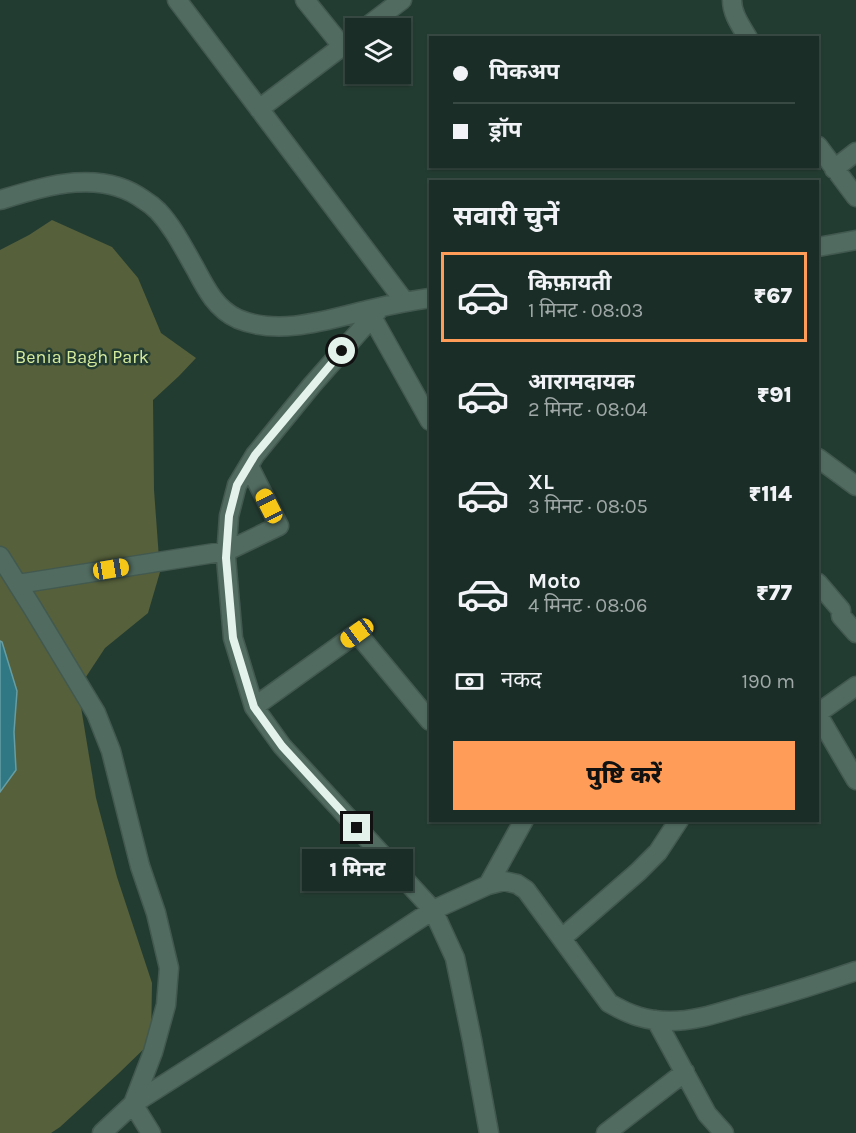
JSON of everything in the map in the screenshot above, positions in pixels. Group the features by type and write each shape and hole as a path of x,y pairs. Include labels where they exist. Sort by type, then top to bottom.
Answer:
{"street":[{"path":"177,0 405,302"},
{"path":"305,0 345,37"},
{"path":"378,18 402,0"},
{"path":"732,0 737,20 747,36"},
{"path":"259,109 345,44"},
{"path":"819,147 856,197"},
{"path":"834,169 856,152"},
{"path":"0,200 34,190 79,182 109,183 134,193 157,210 176,234 210,296 221,308 237,318 260,325 285,326 318,322 376,312 405,302 429,298"},
{"path":"819,247 856,240"},
{"path":"376,312 429,418"},
{"path":"376,312 255,455 237,485 229,516 227,551 233,638 254,707 282,746 433,910 455,958 489,1133"},
{"path":"819,459 856,486"},
{"path":"18,584 227,551 279,526 249,466"},
{"path":"0,556 96,712 111,751 140,866 156,913 170,968 166,1005 153,1052 133,1104"},
{"path":"819,584 841,610 841,616 856,633"},
{"path":"254,707 357,633 429,719"},
{"path":"819,713 856,686"},
{"path":"819,716 856,780"},
{"path":"488,885 523,822"},
{"path":"562,938 658,852 678,822"},
{"path":"102,1133 133,1104 433,910 488,885 504,881 517,884 526,890 609,1003 628,1014 656,1020 692,1020 803,990 856,971"},
{"path":"656,1020 707,1114 724,1133"},
{"path":"606,1133 685,1072"},
{"path":"133,1104 151,1133"}],"green space":[{"name":"Benia Bagh Park","path":"52,220 112,247 138,278 161,333 196,358 153,400 154,490 160,572 148,613 105,648 78,689 96,798 117,877 152,983 151,1042 51,1133 0,1133 0,250"}],"water":[{"path":"0,641 17,691 14,732 16,770 0,792"}],"route":[{"path":"342,351 255,455 237,485 229,516 226,558 233,638 254,707 282,746 357,828"}]}
